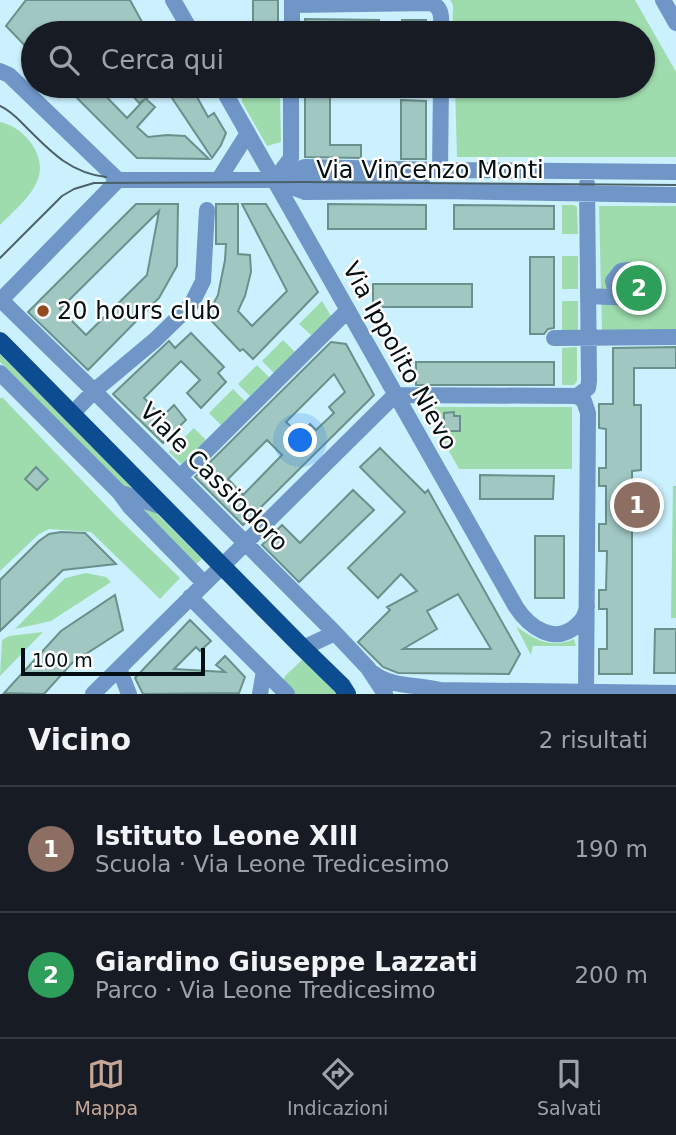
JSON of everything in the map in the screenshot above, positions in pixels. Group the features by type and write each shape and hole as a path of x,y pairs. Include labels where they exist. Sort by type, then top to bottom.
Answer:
{"main road":[{"path":"0,341 345,690 356,689 361,694"}],"street":[{"path":"173,0 185,21"},
{"path":"663,0 676,23"},
{"path":"292,21 292,2 431,3 438,5 441,10 441,21"},
{"path":"0,71 9,75 21,87"},
{"path":"0,301 118,180 33,98"},
{"name":"Via Ippolito Nievo","path":"228,98 512,601 531,625 552,635 566,633 575,628 585,615 587,606"},
{"path":"274,180 291,158 291,98"},
{"path":"440,170 441,98"},
{"path":"72,414 94,391 155,340 191,305 203,281 207,207 214,179 248,134"},
{"name":"Via Vincenzo Monti","path":"274,180 305,167 440,170 587,182 676,195"},
{"name":"Via Vincenzo Monti","path":"118,180 274,180 305,192 587,182 676,172"},
{"path":"577,396 588,388 587,182 676,181"},
{"path":"588,296 631,298 641,289 642,280 630,270 621,271 613,281 616,292"},
{"name":"Viale Cassiodoro","path":"0,301 94,391 335,633 368,668 385,694"},
{"path":"180,477 348,310"},
{"path":"554,338 676,337"},
{"path":"0,373 119,492 130,507 204,583"},
{"path":"93,694 395,395 577,396 584,401 589,413 587,693"},
{"path":"119,492 165,508"},
{"path":"190,597 287,694"},
{"path":"303,648 335,633"},
{"path":"119,668 130,694"},
{"path":"368,668 387,682 422,686 434,692 676,693"},
{"path":"260,694 264,671"}],"green space":[{"path":"450,0 635,0 647,21 452,21 453,5"},
{"path":"655,35 676,72 676,157 457,157 455,98 655,98"},
{"path":"242,98 280,98 281,142 267,146"},
{"path":"0,122 13,127 28,139 38,156 40,167 34,188 0,225"},
{"path":"562,205 577,207 578,234 562,234"},
{"path":"599,206 676,206 676,331 602,332"},
{"path":"562,256 578,256 578,289 562,289"},
{"path":"322,301 331,316 311,335 299,324"},
{"path":"562,301 578,301 578,334 562,334"},
{"path":"283,340 295,352 274,373 262,361"},
{"path":"577,347 577,381 574,385 562,385 562,348"},
{"path":"0,354 140,494 124,488 0,362"},
{"path":"257,365 269,377 250,396 238,384"},
{"path":"233,389 245,401 221,425 209,413"},
{"path":"2,397 118,518 180,578 160,599 91,532 49,529 39,534 0,571"},
{"path":"424,407 572,407 572,469 459,469"},
{"path":"194,428 206,440 181,464 169,452"},
{"path":"673,486 676,486 676,618 671,618"},
{"path":"135,504 153,510 202,559 195,565"},
{"path":"86,573 106,577 111,582 51,621 15,629 65,578"},
{"path":"516,626 544,642 558,643 574,639 576,646 533,646 531,655"},
{"path":"43,632 0,676 2,640 9,636"},
{"path":"303,659 337,694 294,694 283,681"}],"building":[{"path":"26,0 130,0 141,21 21,21 21,42 6,26"},
{"path":"253,0 278,0 278,21 253,21"},
{"path":"305,19 379,20 379,21"},
{"path":"77,98 108,98 127,118 145,99 139,103 135,98 147,98 155,107 137,127 148,137 185,136 209,159 137,158"},
{"path":"172,98 198,98 208,117 214,113 226,133 212,158"},
{"path":"305,98 330,98 330,145 361,145 361,158 305,157"},
{"path":"401,100 426,101 426,159 401,159"},
{"path":"136,204 178,204 177,266 159,298 88,370 28,312","holes":["159,211 147,275 86,335 60,309"]},
{"path":"216,204 238,204 238,254 250,255 251,272 238,311 252,326 287,291 242,204 266,204 318,292 253,359 243,349 240,351 207,316 218,295 225,260 226,244 216,244"},
{"path":"328,204 426,205 426,229 328,229"},
{"path":"454,205 554,206 554,229 454,229"},
{"path":"530,257 554,257 554,328 548,329 544,334 530,334"},
{"path":"373,284 472,284 472,307 373,307"},
{"path":"191,333 224,367 218,373 226,382 201,408 187,393 200,380 181,361 144,398 162,417 174,405 186,420 163,443 113,394 169,341 175,348"},
{"path":"331,342 346,344 374,395 243,525 195,477","holes":["334,374 345,392 329,407 334,413 316,430 310,424 300,435 286,422","267,440 282,455 243,495 228,479"]},
{"path":"676,347 676,368 634,368 634,405 641,405 641,470 632,471 632,674 599,674 599,649 607,649 607,609 599,609 599,590 606,590 607,551 599,551 599,524 606,524 606,486 599,486 599,468 606,468 606,429 599,428 599,404 613,404 613,348"},
{"path":"416,362 554,362 554,385 416,385"},
{"path":"454,412 454,416 460,416 460,431 444,431 444,413"},
{"path":"380,448 425,493 428,490 520,654 509,674 398,673 383,667 358,642 390,610 387,607 417,591 401,574 378,598 348,568 405,512 360,467","holes":["458,594 491,649 403,649 437,629 427,611"]},
{"path":"36,467 48,479 37,490 25,479"},
{"path":"480,475 554,476 553,499 480,499"},
{"path":"353,490 374,510 299,582 262,545 282,525 300,543"},
{"path":"85,533 116,564 63,570 0,631 0,580 39,541 49,534"},
{"path":"535,536 564,536 564,598 535,598"},
{"path":"115,595 123,630 72,663 44,694 4,693 61,631"},
{"path":"190,620 211,641 200,651 196,647 174,669 225,672 216,665 225,656 245,677 239,693 143,694 135,678"},
{"path":"655,629 676,629 676,673 654,673"}],"tram line":[{"path":"0,106 14,115 62,160 82,171 106,177"},
{"path":"0,258 62,196 94,183 676,185"}],"place":[{"name":"Giardino Giuseppe Lazzati","path":"639,288"},
{"name":"20 hours club","path":"43,311"},
{"name":"Istituto Leone XIII","path":"637,505"}]}
